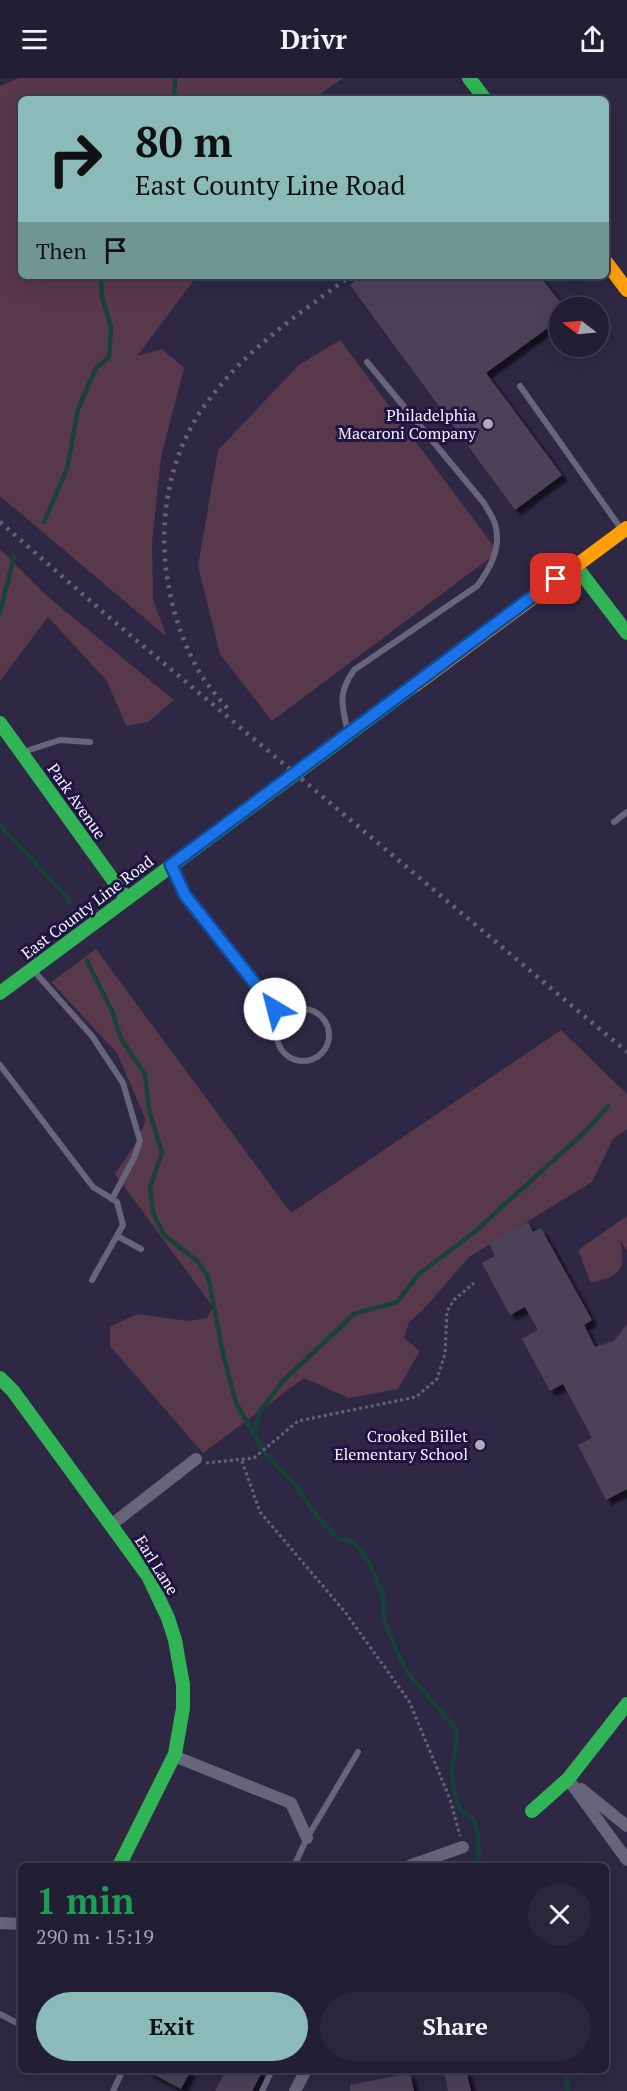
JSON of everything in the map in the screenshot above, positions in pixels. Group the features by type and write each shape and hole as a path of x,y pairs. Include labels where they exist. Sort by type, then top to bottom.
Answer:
{"street":[{"path":"469,78 483,96"},
{"path":"609,266 627,290"},
{"name":"East County Line Road","path":"0,993 625,529"},
{"path":"575,565 627,633"},
{"name":"Park Avenue","path":"0,723 126,898"},
{"name":"Earl Lane","path":"0,1378 13,1391 160,1596 176,1641 183,1687 181,1721 174,1756 120,1863"},
{"path":"111,1525 196,1459"},
{"path":"532,1811 568,1779 627,1704"},
{"path":"174,1756 291,1803 307,1838"},
{"path":"568,1779 627,1826"},
{"path":"568,1779 627,1860"},
{"path":"418,1863 463,1847"},
{"path":"0,1923 18,1924"},
{"path":"295,2091 304,2073"}],"lane":[{"path":"348,733 342,704 344,684 354,670 477,586 490,568 497,545 496,524 484,503 367,362"},
{"path":"520,386 625,529"},
{"path":"22,752 60,740 90,742"},
{"path":"614,822 627,812"},
{"path":"171,865 185,895 282,1019"},
{"path":"32,969 92,1036 123,1083 140,1141 134,1158 112,1199"},
{"path":"304,1008 320,1014 328,1028 327,1045 323,1052 308,1061 298,1061 283,1052 278,1044 277,1036 282,1019 288,1013 304,1008"},
{"path":"0,1065 93,1187 117,1202 123,1225 92,1280"},
{"path":"117,1236 141,1249"},
{"path":"295,1863 307,1838 358,1752"},
{"path":"0,2014 18,2023"},
{"path":"113,2091 121,2074 119,2073"},
{"path":"262,2091 271,2073"}],"path":[{"path":"196,1459 208,1464 254,1458 276,1442 298,1421 416,1397 437,1379 445,1354 447,1311 454,1300 474,1283"},
{"path":"242,1461 260,1512 345,1612 409,1701 450,1800 463,1847"}],"shaded area":[{"path":"19,78 343,78 317,96 18,96 18,279 195,279 137,356 162,349 184,368 161,457 152,543 153,600 167,637 0,496 0,86"},
{"path":"340,340 498,552 272,721 220,654 198,566 218,450 299,365"},
{"path":"0,549 47,596 174,700 148,722 126,726 107,681 48,617 0,681"},
{"path":"96,949 291,1213 561,1030 627,1094 627,1129 613,1139 592,1182 469,1257 423,1310 409,1322 404,1338 420,1351 398,1389 349,1398 304,1378 203,1453 110,1346 110,1327 137,1314 189,1321 207,1318 213,1307 115,1174 137,1141 146,1120 117,1053 51,982"},
{"path":"627,1216 627,1251 620,1240 622,1260 619,1271 608,1278 591,1283 578,1250"}],"building":[{"name":"Philadelphia Macaroni Company","path":"357,279 542,279 556,297 549,297 549,327 486,373 562,475 515,510 350,285"},
{"path":"528,1222 533,1232 541,1228 592,1320 584,1325 595,1347 614,1341 627,1324 627,1489 606,1500 578,1445 592,1438 563,1384 550,1391 522,1339 538,1330 525,1307 510,1315 482,1263 495,1256 489,1243"},
{"path":"151,2073 189,2073 181,2089"},
{"path":"224,2073 261,2073 252,2091 215,2091"},
{"path":"410,2073 414,2091 350,2091 350,2085"},
{"path":"445,2073 467,2073 471,2091 448,2091"}],"waterway":[{"path":"174,96 175,78"},
{"path":"44,522 67,469 78,409 96,368 109,357 111,327 102,297 101,279"},
{"path":"0,613 14,556"},
{"path":"0,825 71,902"},
{"path":"87,961 112,1011 121,1039 145,1074 149,1110 162,1153 150,1187 153,1213 164,1235 196,1260 208,1276 224,1358 236,1403 265,1453 295,1484 316,1515 338,1538 355,1543 369,1562 383,1596 384,1620 399,1656 408,1673 456,1729 452,1769 453,1787 460,1808 472,1818 475,1824 478,1835 479,1863"},
{"path":"254,1434 260,1411 283,1381 354,1314 397,1302 419,1274 472,1234 586,1131 608,1106"},
{"path":"567,2073 567,2091"}],"railway":[{"path":"227,708 197,668 174,609 167,577 164,545 171,482 180,451 194,422 228,377 274,333 346,279"},
{"path":"0,522 111,619 627,1052"}],"traffic: fast":[{"path":"469,78 483,96"},
{"path":"575,565 627,633"},
{"path":"0,993 415,685"},
{"path":"0,723 126,898"},
{"path":"0,1378 13,1391 148,1576 168,1618 175,1640 183,1685 183,1708 175,1754 120,1863"},
{"path":"532,1811 568,1779 627,1704"}],"traffic: slow":[{"path":"609,266 627,290"},
{"path":"415,685 627,528"}],"place":[{"name":"Philadelphia Macaroni Company","path":"488,424"},
{"name":"Crooked Billet Elementary School","path":"480,1445"}],"route":[{"path":"275,1009 185,895 171,865 556,579"}]}
